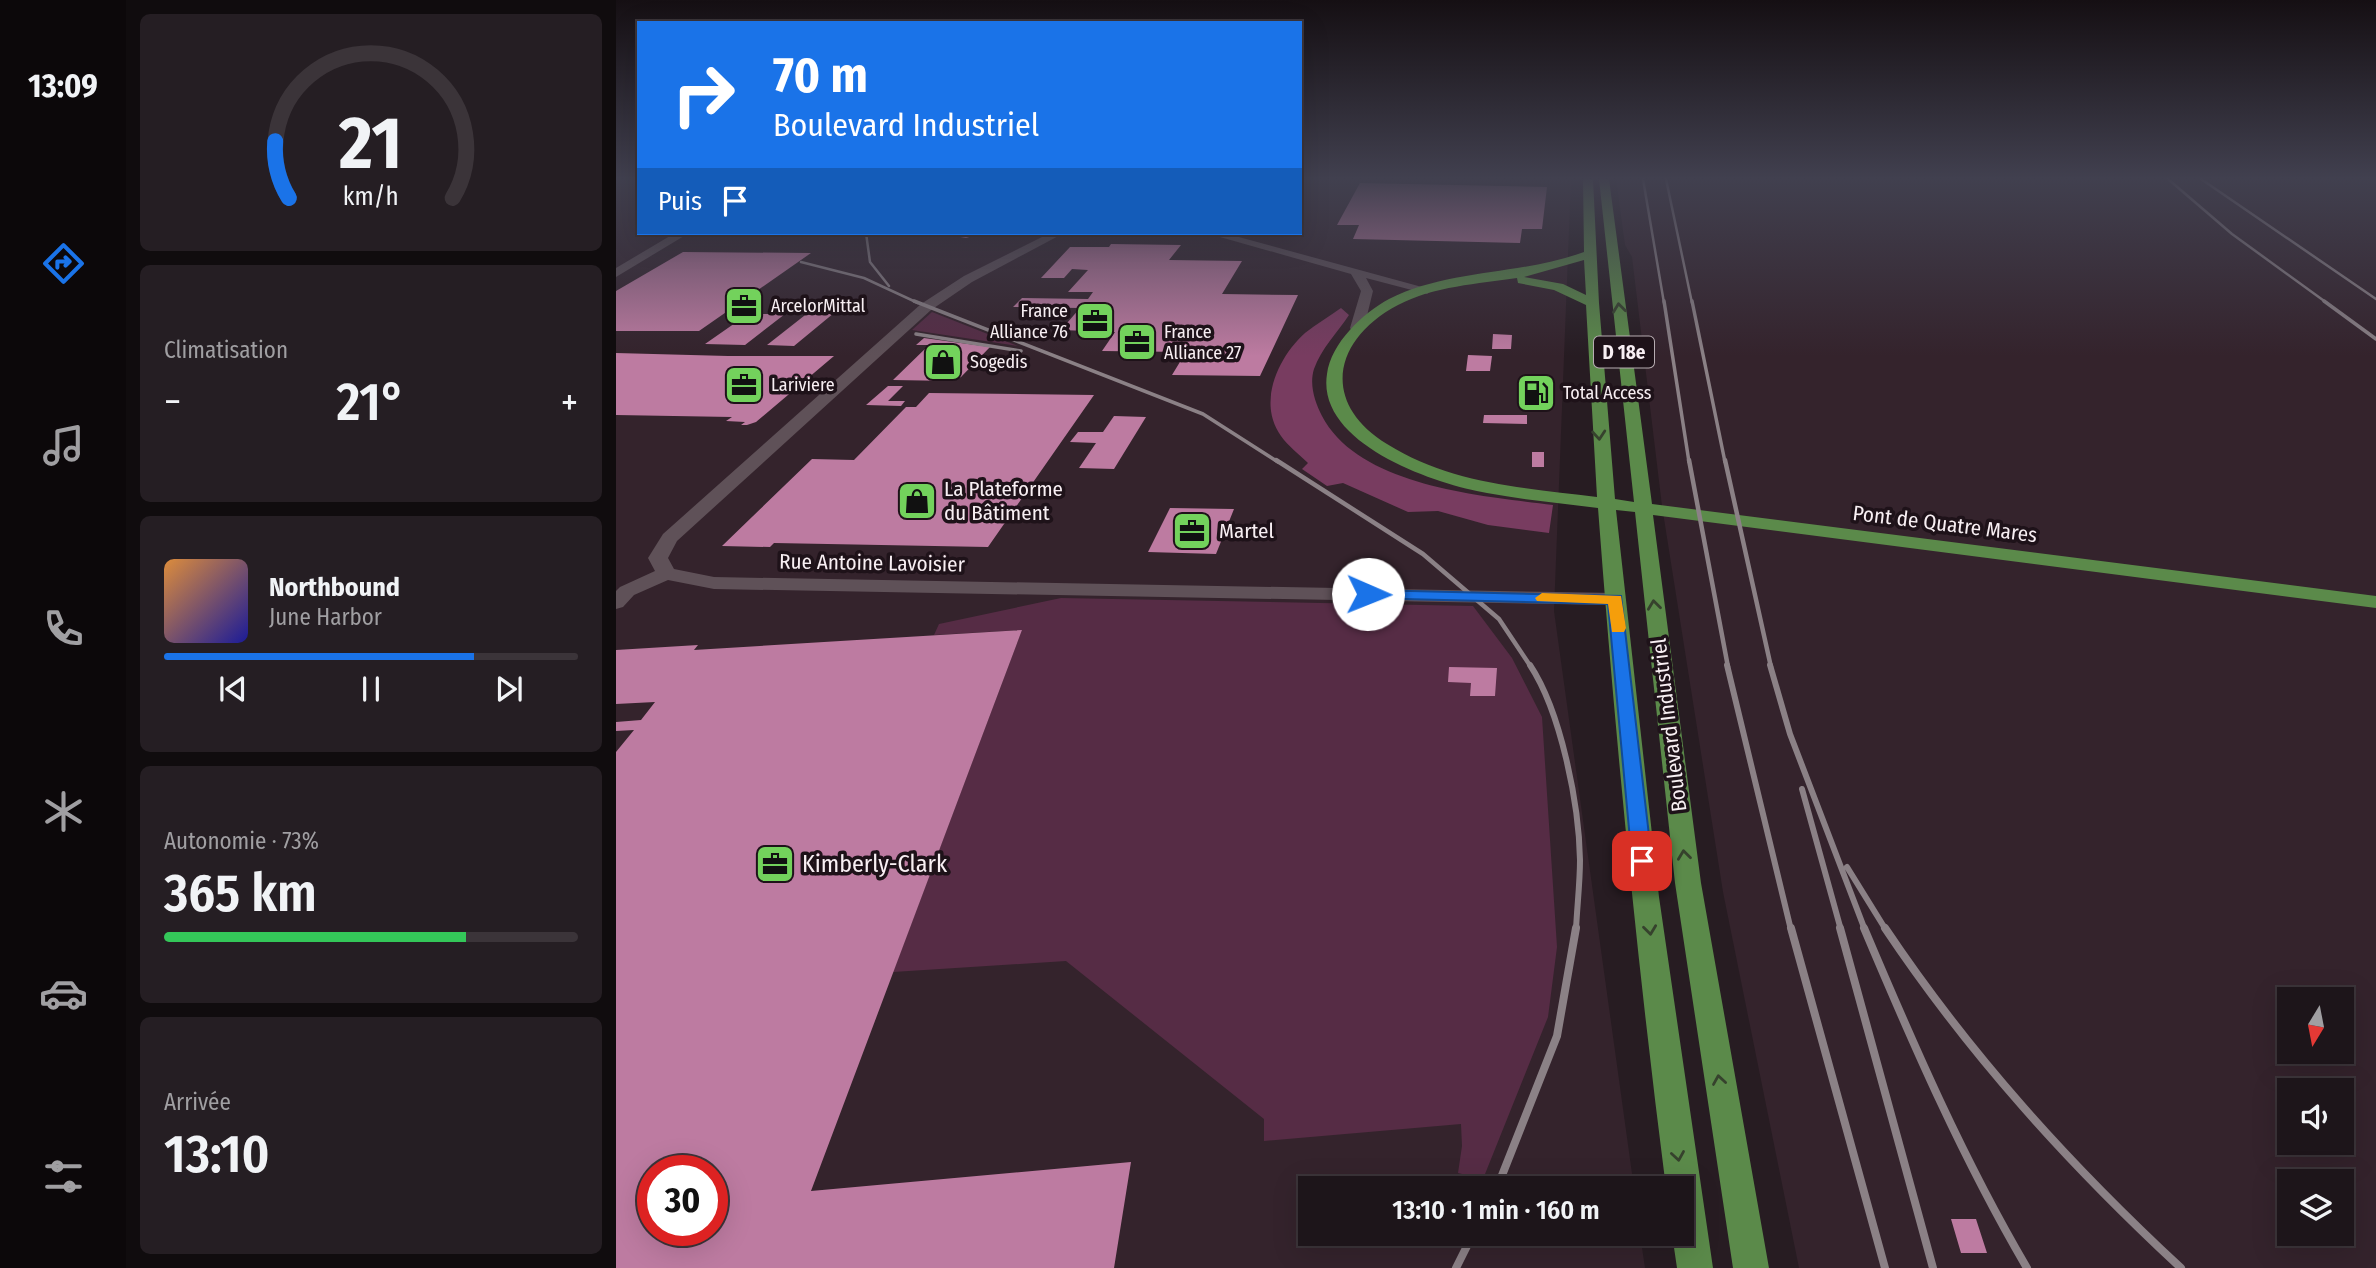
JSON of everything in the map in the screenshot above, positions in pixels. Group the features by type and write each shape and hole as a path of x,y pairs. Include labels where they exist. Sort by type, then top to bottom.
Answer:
{"main road":[{"name":"Boulevard Industriel","path":"1589,238 1589,254 1581,275 1592,303 1598,427 1639,836 1676,1147 1695,1268"},
{"name":"Boulevard Industriel","path":"1610,238 1688,883 1751,1268"},
{"path":"1357,328 1387,306 1426,290 1485,277 1557,268 1589,254"},
{"path":"1557,268 1581,275"},
{"path":"1485,277 1614,274"},
{"path":"1504,278 1558,287 1592,303"},
{"name":"Pont de Quatre Mares","path":"1357,328 1336,360 1333,377 1334,393 1351,422 1368,438 1410,463 1459,481 1508,491 2376,602"}],"street":[{"path":"616,273 674,238"},
{"path":"616,603 627,591 666,573 658,558 670,538 915,316 968,279 1048,238"},
{"path":"1232,238 1426,290"},
{"path":"1356,271 1367,291 1357,328"},
{"name":"Rue Antoine Lavoisier","path":"666,573 693,581 714,583 1615,599"}],"shaded area":[{"path":"616,238 1569,238 1554,611 1632,1176 1298,1176 1298,1246 1642,1246 1645,1268 616,1268"},
{"path":"1624,238 2376,238 2376,1268 1799,1268 1723,892 1662,506 1632,257"},
{"path":"1341,308 1349,315 1321,355 1312,381 1319,411 1340,440 1364,459 1425,484 1459,492 1553,505 1549,533 1488,525 1438,511 1408,512 1343,483 1327,486 1302,469 1308,463 1284,440 1274,423 1271,395 1274,381 1279,367 1295,343"},
{"path":"932,312 1018,346 912,330"},
{"path":"1061,598 1473,606 1512,658 1542,717 1557,947 1548,1017 1484,1176 1458,1173 1462,1146 1461,1124 1264,1141 1264,1119 1066,961 893,972 1022,630 934,635 939,624"}],"building":[{"path":"1353,238 1521,238 1520,243"},
{"path":"1111,244 1181,245 1169,260 1242,261 1222,294 1298,295 1260,376 1172,375 1186,352 1102,351 1115,332 1061,330 1080,308 1013,307 1022,298 1088,299 1093,292 1068,292 1088,270 1072,269 1064,278 1041,278 1070,247 1109,247"},
{"path":"683,252 811,253 699,331 616,331 616,291"},
{"path":"809,312 834,313 794,346 767,345"},
{"path":"748,314 785,314 745,345 705,344"},
{"path":"1493,334 1512,335 1511,349 1492,349"},
{"name":"Sogedis","path":"924,338 990,347 961,377 952,381 893,380 929,345 916,345"},
{"path":"616,353 834,356 756,422 741,425 745,422 726,421 732,417 616,415"},
{"path":"1468,355 1492,356 1490,371 1466,371"},
{"path":"888,386 903,386 888,401 905,401 901,406 866,405"},
{"name":"La Plateforme du Bâtiment","path":"929,393 1094,395 988,547 774,543 770,547 722,546 812,459 854,460 906,407 916,407"},
{"path":"1484,415 1527,415 1527,424 1483,423"},
{"path":"1114,416 1146,417 1114,469 1079,468 1096,443 1070,442 1078,432 1103,432"},
{"path":"1532,452 1544,452 1544,467 1532,467"},
{"name":"Martel","path":"1170,508 1234,509 1216,554 1148,552"},
{"name":"Kimberly-Clark","path":"1022,630 811,1191 1131,1162 1114,1268 616,1268 616,752 634,730 616,731 616,722 641,720 655,702 616,704 616,650 698,645 694,650"},
{"path":"1449,667 1497,668 1495,696 1470,696 1471,683 1448,682"},
{"path":"1951,1219 1976,1219 1987,1253 1961,1253"}],"railway":[{"path":"867,238 870,262 889,286"},
{"path":"1653,238 1664,303"},
{"path":"1678,238 1692,303"},
{"path":"2238,238 2327,303"},
{"path":"2287,238 2376,299"},
{"path":"801,262 864,278 918,303"},
{"path":"914,301 1203,414 1278,462"},
{"path":"1664,301 1689,462"},
{"path":"1692,301 1725,462"},
{"path":"2324,301 2376,339"},
{"path":"916,334 1021,351"},
{"path":"1276,460 1423,554 1499,619 1531,667"},
{"path":"1689,460 1728,667"},
{"path":"1725,460 1771,667"},
{"path":"1530,665 1551,707 1572,786 1580,860 1576,930"},
{"path":"1727,665 1791,930"},
{"path":"1770,665 1790,734 1865,930"},
{"path":"1802,789 1841,930"},
{"path":"1847,867 1886,930"},
{"path":"1502,1176 1557,1036 1576,928"},
{"path":"1791,928 1885,1268"},
{"path":"1840,928 1933,1268"},
{"path":"1864,928 1960,1143 2027,1268"},
{"path":"1885,928 1951,1020 2023,1107 2099,1189 2181,1268"},
{"path":"1456,1268 1467,1246"}],"slow traffic":[{"path":"1542,598 1615,599 1618,628"}],"place":[{"name":"ArcelorMittal","path":"744,306"},
{"name":"France Alliance 76","path":"1095,321"},
{"name":"France Alliance 27","path":"1137,342"},
{"name":"Sogedis","path":"943,362"},
{"name":"Lariviere","path":"744,385"},
{"name":"Total Access","path":"1536,393"},
{"name":"La Plateforme du Bâtiment","path":"917,501"},
{"name":"Martel","path":"1192,531"},
{"name":"Kimberly-Clark","path":"775,864"}],"route":[{"path":"1368,594 1615,599 1642,861"}]}
